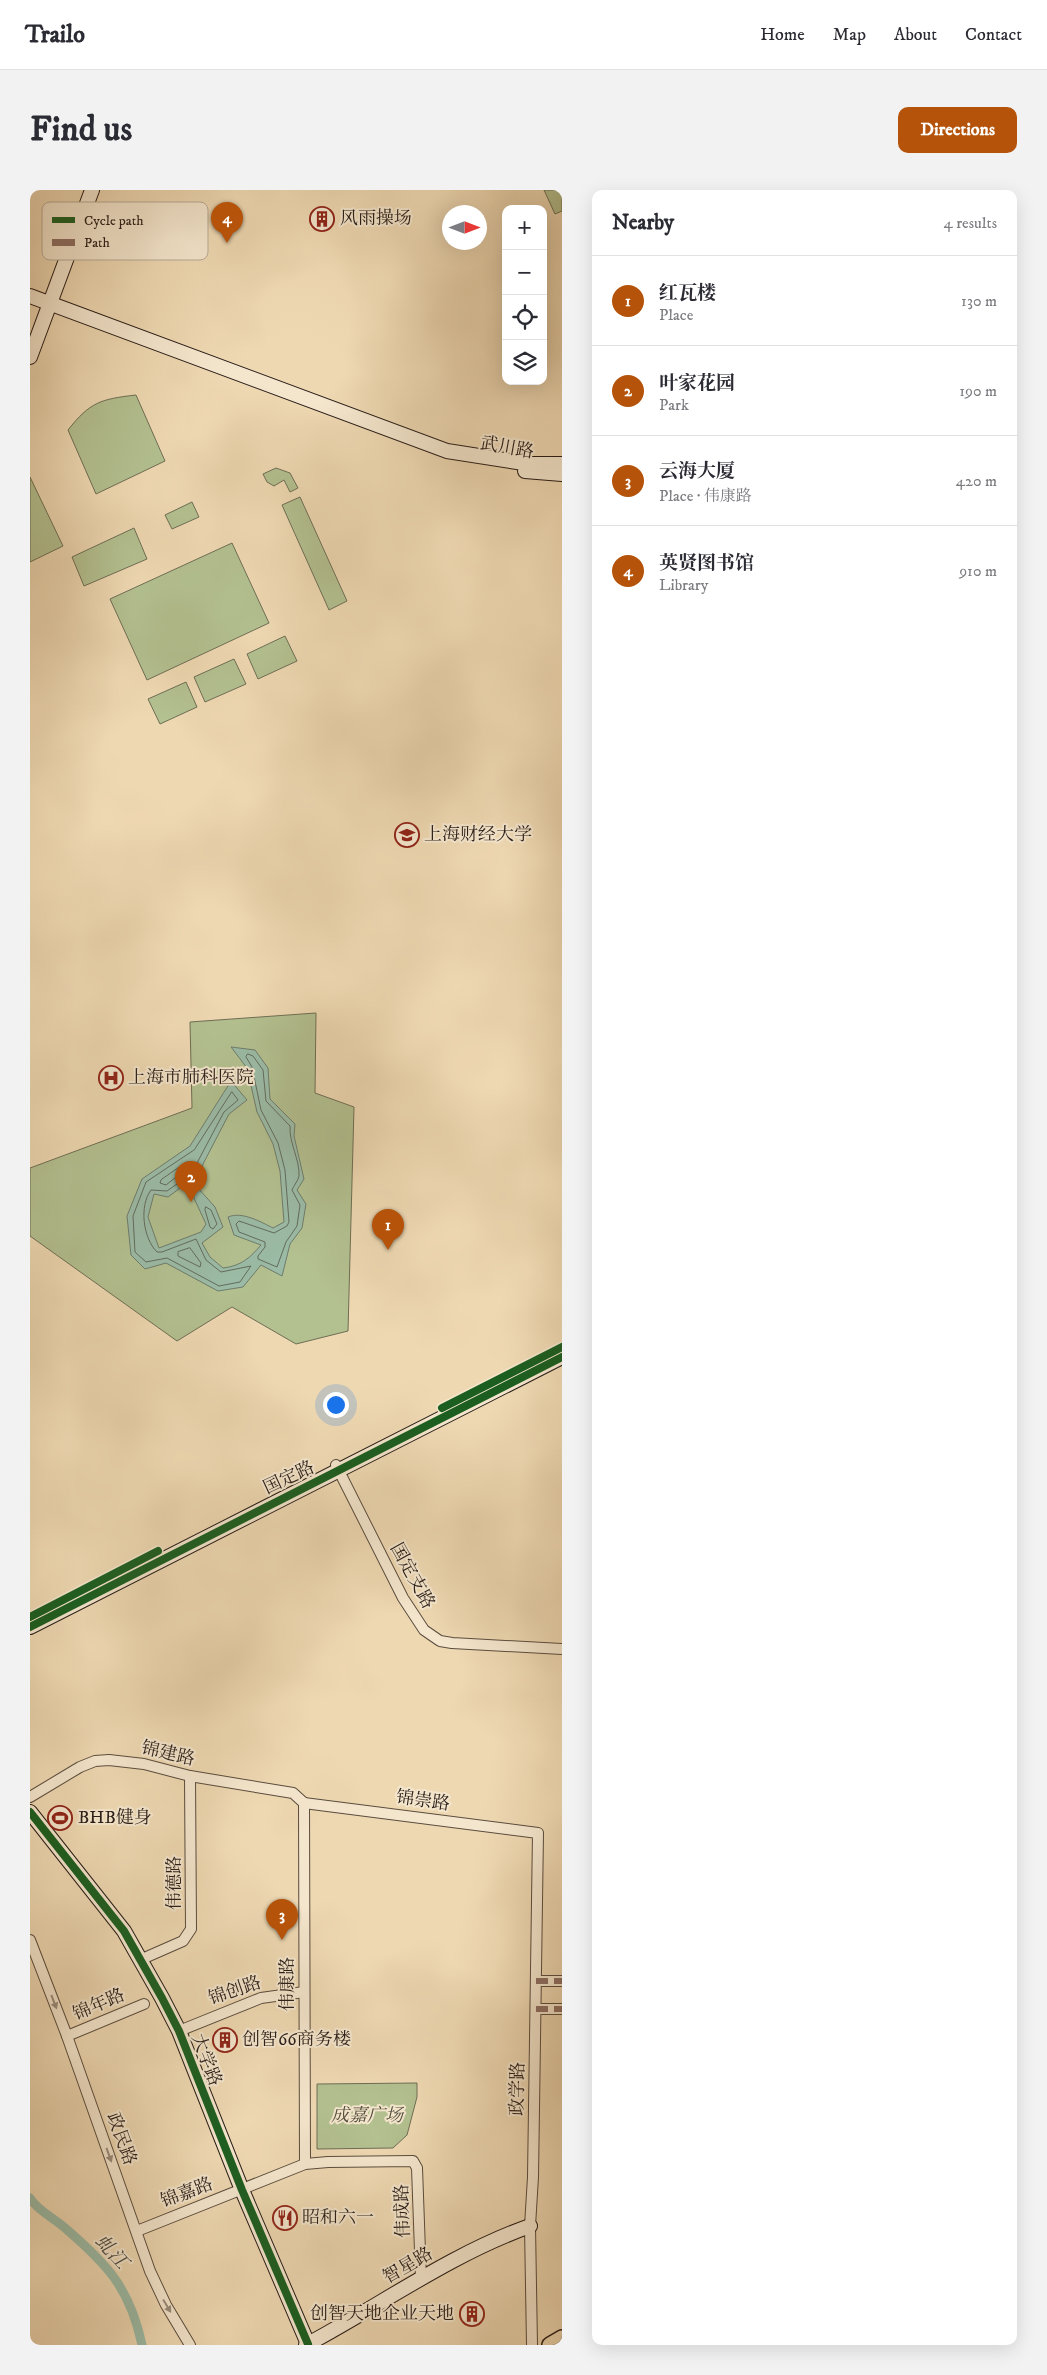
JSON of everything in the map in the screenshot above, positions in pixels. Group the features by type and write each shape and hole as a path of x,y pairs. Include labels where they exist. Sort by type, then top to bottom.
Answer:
{"main road":[{"path":"550,2345 562,2338"}],"street":[{"path":"88,202 92,190"},
{"path":"30,357 66,260"},
{"path":"30,296 447,451 530,464 562,464"},
{"name":"武川路","path":"447,451 475,463 544,474 562,474"},
{"name":"国定路","path":"30,1627 338,1468 562,1347"},
{"name":"国定路","path":"30,1617 271,1494 338,1468 562,1357"},
{"name":"国定支路","path":"338,1468 403,1598 424,1630 440,1641 452,1643 562,1649"},
{"name":"锦建路","path":"30,1796 80,1767 95,1761 121,1760 190,1776 293,1793 304,1803"},
{"name":"伟德路","path":"142,1959 183,1941 191,1929 190,1776"},
{"name":"锦崇路","path":"304,1803 538,1833"},
{"name":"伟康路","path":"304,1803 306,2164"},
{"name":"大学路","path":"30,1812 108,1910 142,1959 179,2031 242,2190 307,2345"},
{"name":"政学路","path":"532,2345 530,2226 534,2177 538,1833"},
{"name":"政民路","path":"30,1940 67,2036 158,2290 190,2345"},
{"path":"536,1981 562,1981"},
{"name":"锦创路","path":"179,2031 261,1998 304,1992"},
{"name":"锦年路","path":"67,2036 144,2004"},
{"path":"536,2008 562,2009"},
{"name":"伟成路","path":"306,2164 328,2162 412,2162 416,2164 420,2279"},
{"name":"锦嘉路","path":"137,2230 306,2164"},
{"name":"智星路","path":"307,2345 420,2279 500,2237 530,2226"}],"green space":[{"path":"544,190 562,190 562,211 555,214"},
{"path":"136,395 165,461 96,494 68,430 83,413 97,403"},
{"path":"276,468 290,473 298,488 290,492 284,480 274,486 267,482 263,474"},
{"path":"30,477 63,546 30,562"},
{"path":"300,497 347,601 329,610 282,505"},
{"path":"192,502 199,517 172,529 165,515"},
{"path":"134,528 147,559 84,586 72,557"},
{"path":"232,543 269,623 147,680 110,599"},
{"path":"285,636 297,661 258,679 247,654"},
{"path":"234,659 246,684 205,702 194,677"},
{"path":"186,682 197,707 160,724 148,699"},
{"path":"316,1013 315,1093 354,1107 348,1331 296,1344 232,1307 177,1341 30,1236 30,1168 192,1108 190,1022"},
{"name":"成嘉广场","path":"417,2083 417,2097 407,2135 393,2148 317,2149 317,2084"}],"water":[{"path":"231,1047 255,1050 268,1068 270,1099 295,1124 294,1136 304,1179 297,1190 306,1204 302,1228 290,1244 282,1276 261,1265 243,1287 218,1291 166,1263 145,1269 131,1255 127,1216 142,1179 190,1146 231,1081 247,1100 229,1114 203,1164 198,1188 215,1207 223,1227 202,1243 210,1257 223,1268 229,1267 245,1261 261,1245 234,1235 228,1217 245,1216 273,1228 284,1222 280,1171 273,1144 257,1112 247,1068","holes":["187,1183 206,1224 201,1232 159,1248 148,1217 154,1194 168,1197"]}],"waterway":[{"name":"虬江","path":"30,2198 37,2207 65,2228 93,2253 115,2279 131,2308 142,2345"}],"marked path":[{"path":"536,1981 562,1981"},
{"path":"536,2009 562,2009"}],"cycle path":[{"path":"442,1408 562,1347"},
{"path":"30,1627 562,1357"},
{"path":"30,1617 158,1551"},
{"path":"30,1812 124,1931 162,1998 179,2031 242,2190 308,2344"}],"place":[{"name":"风雨操场","path":"322,219"},
{"name":"英贤图书馆","path":"227,243"},
{"name":"上海财经大学","path":"407,835"},
{"name":"上海市肺科医院","path":"111,1078"},
{"name":"叶家花园","path":"191,1202"},
{"name":"红瓦楼","path":"388,1250"},
{"name":"BHB健身","path":"60,1818"},
{"name":"云海大厦","path":"282,1940"},
{"name":"创智66商务楼","path":"225,2040"},
{"name":"昭和六一","path":"285,2218"},
{"name":"创智天地企业天地","path":"472,2314"}]}
